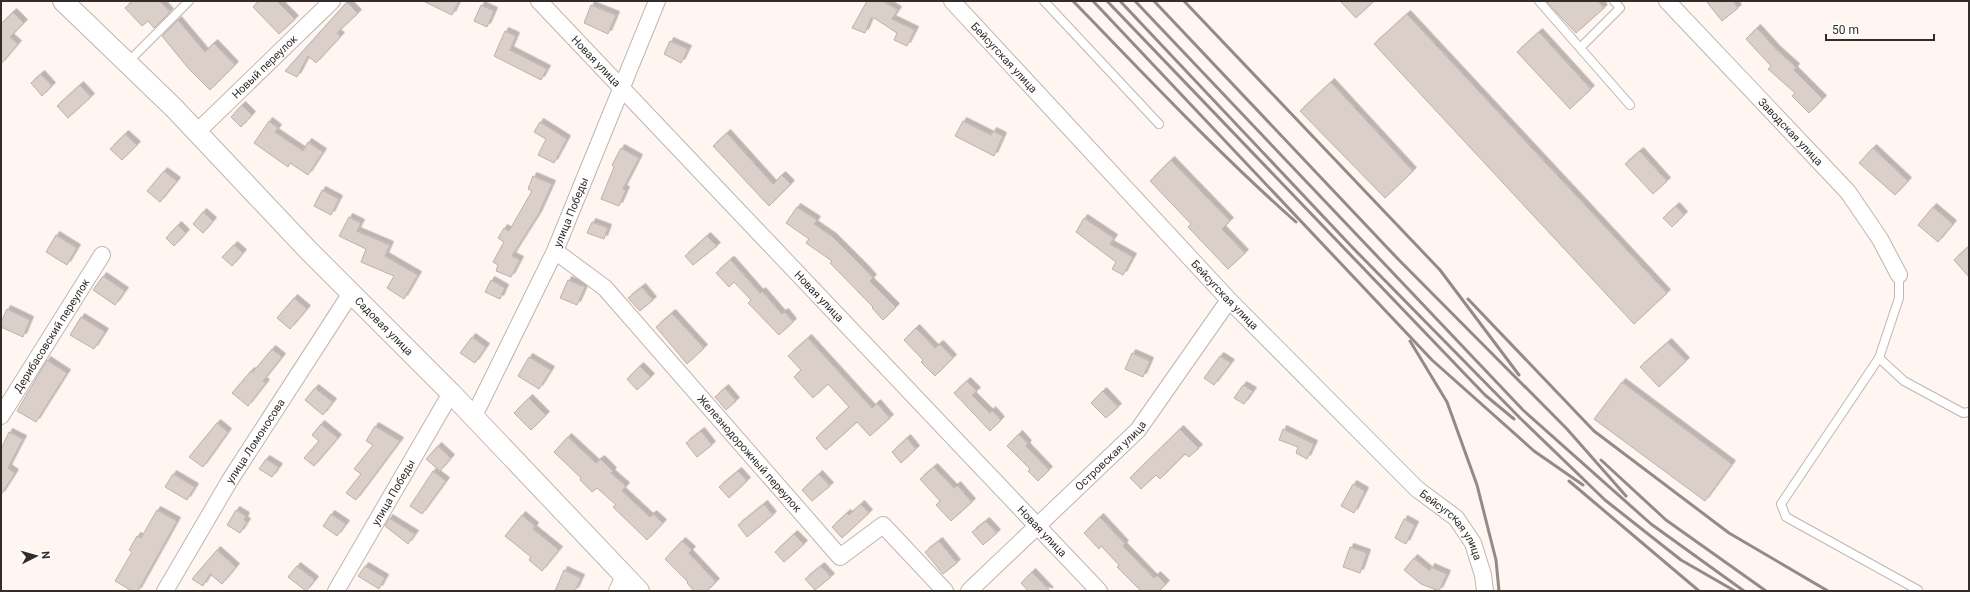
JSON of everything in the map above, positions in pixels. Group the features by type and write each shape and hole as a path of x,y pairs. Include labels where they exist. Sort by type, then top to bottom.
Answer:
{"street":[{"name":"Садовая улица","path":"63,1 197,132 351,294 451,394 620,584 639,591"},
{"name":"Новый переулок","path":"197,132 332,1"},
{"name":"Новая улица","path":"539,1 1099,591"},
{"name":"улица Победы","path":"473,418 555,251 620,88 657,1"},
{"name":"Бейсугская улица","path":"952,1 1229,300 1417,489 1456,518 1473,543 1483,575 1485,591"},
{"name":"Заводская улица","path":"1667,1 1848,192 1880,239 1899,275"},
{"name":"Железнодорожный переулок","path":"555,251 605,288 840,557 883,525 945,591"},
{"name":"Дерибасовский переулок","path":"1,416 102,255"},
{"name":"улица Ломоносова","path":"165,591 230,480 351,294"},
{"name":"Островская улица","path":"969,591 1138,430 1229,300"},
{"name":"улица Победы","path":"336,591 451,394"}],"lane":[{"path":"127,63 189,1"},
{"path":"1044,1 1159,124"},
{"path":"1539,1 1630,104"},
{"path":"1581,47 1620,8 1614,1"},
{"path":"1899,275 1899,298 1879,358 1781,504 1786,517 1918,590"},
{"path":"1879,358 1904,381 1963,413 1969,412"}],"building":[{"path":"133,1 160,1 170,12 154,28 148,21 142,26 125,8"},
{"path":"258,1 277,1 295,19 279,34 253,7"},
{"path":"423,1 459,1 452,15"},
{"path":"867,1 883,1 898,10 892,19 915,30 907,46 894,40 897,33 874,18 871,18 865,33 852,28"},
{"path":"1340,1 1374,1 1356,18"},
{"path":"1546,1 1598,1 1604,8 1576,33"},
{"path":"1706,1 1733,1 1738,8 1722,21"},
{"path":"347,2 358,13 337,33 341,36 316,63 308,56 297,77 285,71"},
{"path":"481,5 494,11 487,27 474,21"},
{"path":"591,5 616,15 608,34 584,23"},
{"path":"13,12 24,23 10,37 18,44 1,64 1,24"},
{"path":"1407,14 1667,293 1634,324 1374,44"},
{"path":"178,20 205,52 214,43 235,65 210,90 188,68 162,36"},
{"path":"1757,28 1777,50 1796,67 1794,70 1823,99 1809,113 1792,96 1795,93 1768,69 1771,66 1746,39"},
{"path":"505,31 516,36 510,50 547,69 541,80 494,56"},
{"path":"1539,32 1591,89 1570,109 1517,52"},
{"path":"670,41 688,49 681,63 664,54"},
{"path":"41,74 52,86 42,96 31,83"},
{"path":"1331,82 1413,171 1385,198 1300,111"},
{"path":"80,85 91,97 68,118 57,106"},
{"path":"242,105 252,115 241,127 231,117"},
{"path":"269,121 278,128 275,132 303,151 308,142 323,152 308,175 290,163 288,167 254,143"},
{"path":"963,121 991,135 993,131 1003,136 994,156 955,136"},
{"path":"540,122 567,139 554,163 538,155 546,139 534,132"},
{"path":"727,133 773,184 782,175 791,184 769,206 713,146"},
{"path":"125,134 137,145 122,160 110,149"},
{"path":"621,148 639,158 623,189 626,190 619,206 601,199 614,167 612,165"},
{"path":"1873,148 1908,181 1895,195 1859,163"},
{"path":"1640,151 1667,181 1653,194 1625,164"},
{"path":"1171,160 1230,221 1222,229 1245,253 1228,269 1188,227 1191,224 1150,181"},
{"path":"164,171 177,181 160,202 147,191"},
{"path":"533,176 552,184 538,215 512,256 520,260 511,277 496,271 498,265 493,262 504,242 498,238 504,228 509,231 532,191 528,189"},
{"path":"322,190 339,199 331,215 314,206"},
{"path":"1676,206 1684,215 1672,227 1663,218"},
{"path":"797,207 817,220 814,224 833,237 863,267 873,278 870,281 896,307 883,320 872,308 873,307 830,263 832,261 806,243 809,239 786,223"},
{"path":"1933,207 1953,224 1938,242 1918,225"},
{"path":"203,212 213,221 203,233 193,224"},
{"path":"349,217 361,223 357,231 390,245 385,256 418,275 404,299 387,288 394,276 361,262 366,249 339,236"},
{"path":"1084,218 1114,238 1110,244 1133,257 1123,275 1112,269 1116,262 1076,232"},
{"path":"592,222 608,228 604,239 587,233"},
{"path":"178,225 186,233 174,246 166,238"},
{"path":"56,235 77,248 67,265 46,252"},
{"path":"707,236 717,246 693,265 685,256"},
{"path":"234,245 243,253 232,266 222,257"},
{"path":"1969,246 1969,277 1954,260"},
{"path":"730,260 760,293 762,291 782,314 785,312 793,322 779,335 748,303 751,300 734,282 729,287 716,273"},
{"path":"103,276 125,291 115,305 93,290"},
{"path":"491,280 505,288 500,299 485,292"},
{"path":"568,280 585,287 577,305 560,298"},
{"path":"642,287 653,300 640,311 628,298"},
{"path":"294,298 307,309 290,329 277,318"},
{"path":"7,309 30,320 23,337 1,327 1,322"},
{"path":"672,313 704,348 687,364 656,327"},
{"path":"81,317 105,332 94,349 70,335"},
{"path":"916,328 935,348 940,344 953,358 935,376 921,362 923,360 904,340"},
{"path":"472,337 486,347 475,363 460,353"},
{"path":"808,338 872,408 877,403 890,418 870,436 857,422 826,450 816,438 849,407 828,384 813,398 794,377 801,370 788,356"},
{"path":"1668,342 1686,361 1659,387 1640,367"},
{"path":"272,349 282,357 263,381 266,383 248,406 232,393 251,371 253,372"},
{"path":"1132,353 1150,361 1143,377 1125,369"},
{"path":"1220,356 1231,363 1214,385 1204,378"},
{"path":"529,357 551,370 539,389 518,376"},
{"path":"47,360 67,373 36,422 17,411"},
{"path":"640,366 651,377 637,390 627,379"},
{"path":"967,381 977,391 972,395 990,413 992,410 1001,420 990,431 954,393"},
{"path":"1622,382 1732,464 1705,501 1594,419"},
{"path":"1243,385 1253,391 1244,404 1234,398"},
{"path":"315,388 333,402 323,415 305,400"},
{"path":"725,388 736,401 726,410 715,397"},
{"path":"1103,391 1118,407 1106,418 1091,403"},
{"path":"529,398 546,415 531,430 514,413"},
{"path":"217,423 228,432 203,467 189,457"},
{"path":"321,424 338,438 314,466 304,458 319,441 312,435"},
{"path":"375,426 400,441 356,500 346,493 361,474 354,469 373,445 366,441"},
{"path":"1180,429 1199,448 1189,457 1185,454 1160,479 1156,475 1141,489 1130,478"},
{"path":"1283,429 1314,444 1307,459 1296,453 1298,447 1279,440"},
{"path":"701,431 712,445 697,457 686,443"},
{"path":"9,432 23,439 8,468 15,473 1,495 1,449"},
{"path":"1019,434 1028,444 1026,446 1049,470 1038,481 1028,471 1030,469 1007,446"},
{"path":"568,437 596,463 601,459 613,471 611,473 626,486 622,491 650,517 653,514 663,523 647,540 613,507 616,505 597,488 592,492 580,480 581,478 554,452"},
{"path":"907,438 916,449 901,463 892,452"},
{"path":"438,446 451,458 440,471 426,459"},
{"path":"266,459 279,467 272,477 259,469"},
{"path":"934,467 954,488 957,485 972,502 951,521 936,505 940,501 920,479"},
{"path":"433,471 446,481 422,514 410,506"},
{"path":"738,471 747,481 729,498 719,487"},
{"path":"173,474 195,487 187,500 165,487"},
{"path":"819,474 830,486 812,501 802,490"},
{"path":"1353,484 1365,491 1354,513 1341,506"},
{"path":"764,504 773,515 747,537 738,525"},
{"path":"861,504 869,513 842,538 832,527 847,513 849,515"},
{"path":"157,510 177,521 138,591 132,591 115,581 132,552 129,550 137,536 141,538"},
{"path":"236,510 246,516 244,520 247,522 240,533 227,525"},
{"path":"331,514 346,524 337,536 323,526"},
{"path":"522,515 535,526 533,529 559,550 542,571 529,560 531,557 505,536"},
{"path":"1100,517 1125,544 1123,546 1154,578 1157,575 1166,584 1159,591 1141,591 1117,567 1119,565 1101,546 1099,549 1084,533"},
{"path":"389,518 415,534 408,544 385,526"},
{"path":"1404,519 1415,525 1406,544 1395,538"},
{"path":"986,521 997,533 983,545 972,532"},
{"path":"794,534 804,544 784,562 775,552"},
{"path":"682,541 692,550 689,553 716,582 707,591 694,591 687,583 688,582 665,559"},
{"path":"939,541 957,563 943,574 925,552"},
{"path":"1350,547 1367,553 1360,573 1343,567"},
{"path":"217,550 236,567 222,584 210,574 203,586 192,579"},
{"path":"1414,558 1430,571 1431,567 1447,574 1439,591 1421,584 1404,570"},
{"path":"297,566 315,580 306,591 288,577"},
{"path":"365,566 385,578 379,589 358,576"},
{"path":"821,566 831,577 815,590 805,579"},
{"path":"564,570 581,578 575,591 555,591"},
{"path":"1032,572 1050,591 1028,591 1021,583"}],"railway":[{"path":"1073,1 1210,142 1296,222"},
{"path":"1093,1 1432,360 1534,451 1583,485"},
{"path":"1107,1 1485,395 1514,419"},
{"path":"1120,1 1352,247 1520,418 1605,500 1681,560 1735,591"},
{"path":"1135,1 1523,410 1651,524 1744,591"},
{"path":"1154,1 1397,258 1567,429 1626,496"},
{"path":"1184,1 1440,270 1519,375"},
{"path":"1468,299 1594,431 1729,533 1828,591"},
{"path":"1410,341 1447,402 1477,485 1496,560 1499,591"},
{"path":"1601,460 1666,520 1766,591"},
{"path":"1569,481 1699,591"}]}
